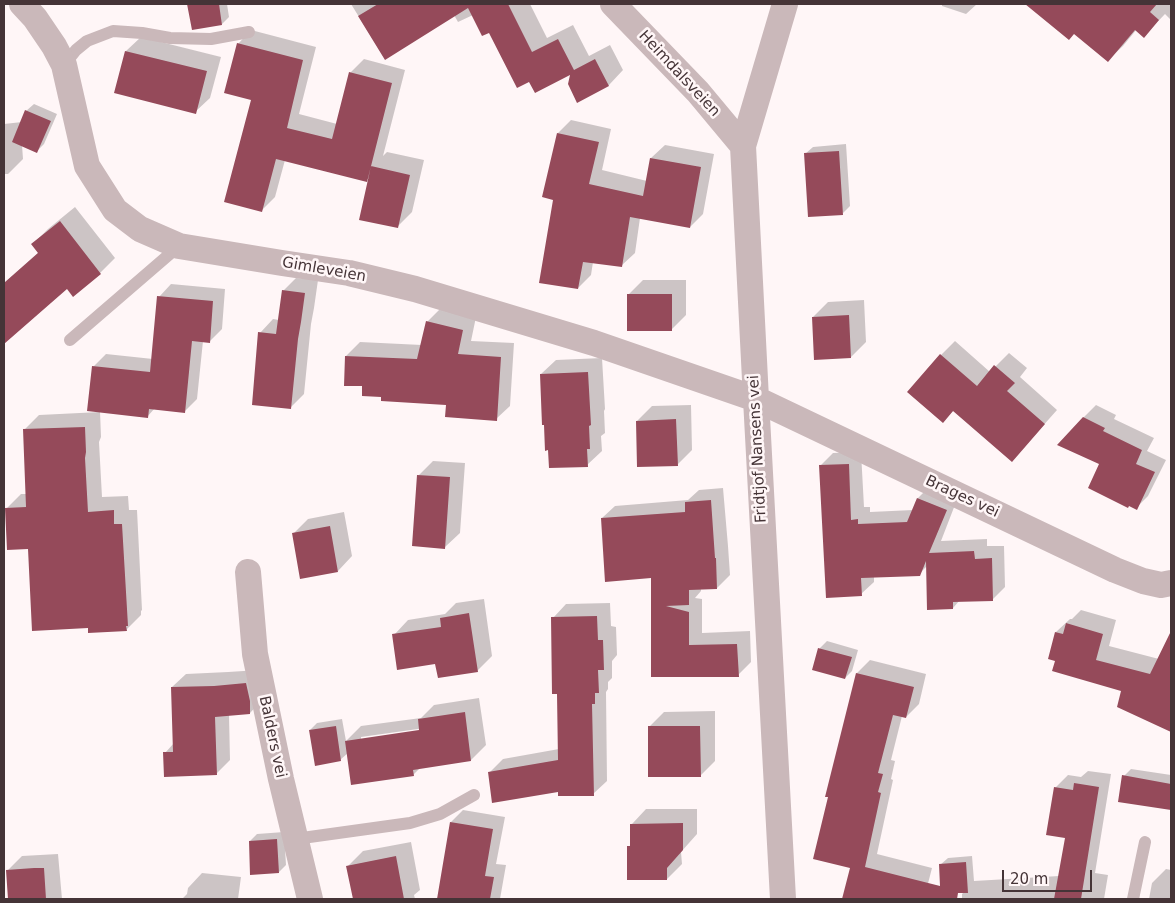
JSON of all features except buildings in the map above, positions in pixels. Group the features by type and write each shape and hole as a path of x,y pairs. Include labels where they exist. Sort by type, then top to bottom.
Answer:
{"street":[{"name":"Gimleveien","path":"22,4 35,18 64,65 88,166 115,210 140,229 179,246 349,273 415,289 594,343 756,399"},
{"name":"Heimdalsveien","path":"613,4 698,92 743,146"},
{"name":"Fridtjof Nansens vei","path":"783,899 743,146 785,4"},
{"name":"Brages vei","path":"756,399 1115,570 1143,581 1161,585 1171,582"},
{"name":"Balders vei","path":"248,572 256,654 281,779 310,899"}],"lane":[{"path":"64,65 76,50 87,41 113,31 142,33 170,38 211,39 249,32"},
{"path":"70,340 179,246"},
{"path":"295,839 410,823 440,814 474,795"},
{"path":"1133,899 1145,842"}]}
